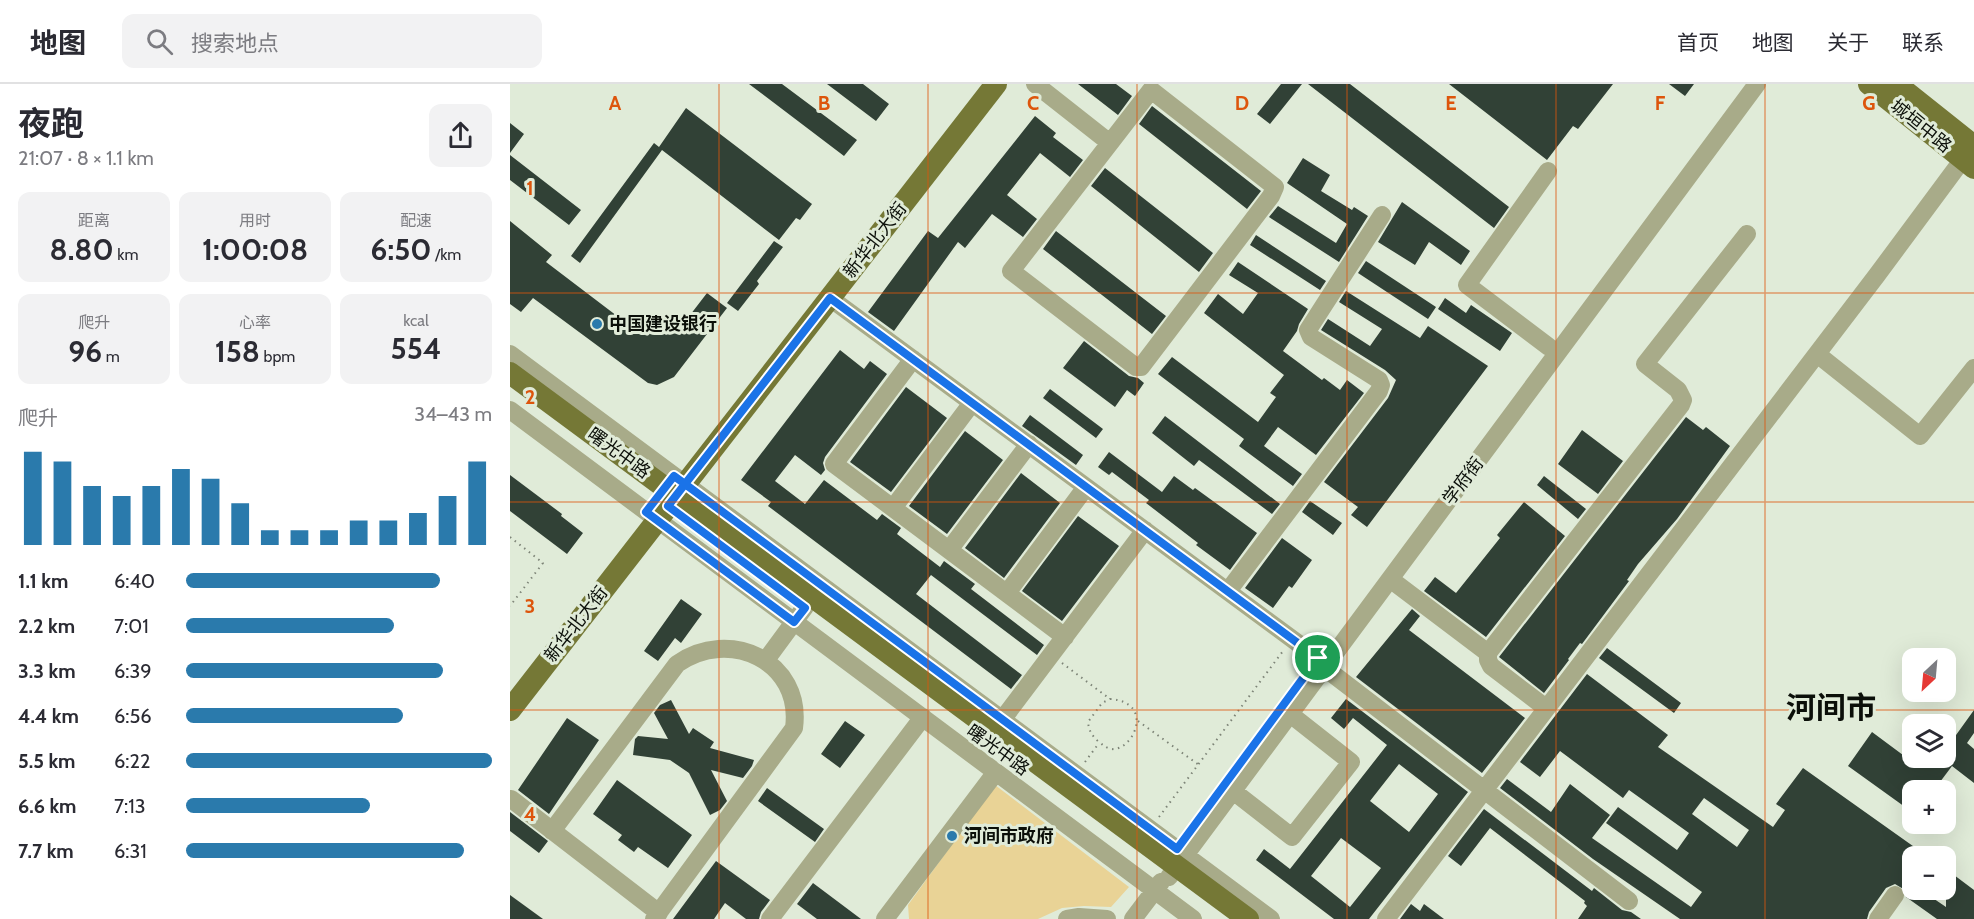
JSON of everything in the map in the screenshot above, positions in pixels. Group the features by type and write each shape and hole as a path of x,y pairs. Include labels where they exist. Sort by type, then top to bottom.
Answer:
{"main road":[{"name":"新华北大街","path":"510,710 666,497 979,84"},
{"name":"新华北大街","path":"510,687 830,298 996,84"},
{"name":"城垣中路","path":"1869,84 1970,158"},
{"name":"城垣中路","path":"1896,84 1970,158"},
{"name":"曙光中路","path":"510,373 666,497 800,615 1248,919"},
{"name":"曙光中路","path":"510,390 666,497 1170,868 1226,919"}],"street":[{"path":"1035,84 1110,143"},
{"name":"学府街","path":"1170,868 1322,663 1549,347 1744,84"},
{"name":"学府街","path":"1170,868 1233,791 1290,714 1322,663 1390,579 1757,84"},
{"path":"1151,90 1275,187 1271,196 1141,367 1136,367 1011,271 1110,143 1151,90"},
{"path":"1386,919 1817,354 1970,158"},
{"path":"1548,171 1467,285 1549,347"},
{"path":"1228,591 1381,385 1379,380 1311,337 1308,330 1382,215"},
{"path":"1546,708 1491,666 1488,653 1681,405 1683,400 1678,390 1645,364 1747,234"},
{"path":"830,298 1293,639 1629,901"},
{"path":"510,354 666,497"},
{"path":"1817,354 1920,436 1974,369"},
{"path":"913,359 834,464 1065,637"},
{"path":"893,508 972,403"},
{"path":"510,411 666,497 1002,720 1150,829 1193,919"},
{"path":"949,550 1029,444"},
{"path":"1007,593 1086,487"},
{"path":"1002,720 1145,530"},
{"path":"1390,579 1488,653"},
{"path":"766,660 800,615 923,717 996,772 1170,868 1271,919"},
{"path":"511,799 656,916 794,728 796,714 793,695 783,678 766,660 743,650 721,648 688,656 677,664 552,831"},
{"path":"1233,791 1292,837 1351,762 1290,714"},
{"path":"770,919 923,717"},
{"path":"885,919 996,772"},
{"path":"1133,919 1170,868"},
{"path":"1878,919 1895,896"},
{"path":"1067,919 1079,916 1107,919"}],"path":[{"path":"510,537 543,563 510,606"},
{"path":"1150,829 1293,639"},
{"path":"1051,655 1110,699 1121,700 1133,708 1137,714 1137,727 1126,744 1110,749 1093,736 1088,722 1102,703 1110,699"},
{"path":"1138,721 1199,765"},
{"path":"1076,774 1100,742"}],"shaded area":[{"path":"995,785 1129,887 1111,907 1062,908 1038,919 909,919 908,905"}],"building":[{"path":"749,84 782,84 857,140 844,156"},
{"path":"827,84 863,84 889,104 876,121"},
{"path":"1078,84 1116,84 1132,96 1118,115"},
{"path":"1281,84 1302,84 1270,124 1257,114"},
{"path":"1308,84 1350,84 1509,207 1494,228"},
{"path":"1449,84 1613,84 1578,129 1573,126 1547,160"},
{"path":"1669,84 1694,84 1685,96"},
{"path":"1152,106 1261,191 1247,209 1139,124"},
{"path":"686,108 812,204 800,220 796,218 779,240 662,150 580,263 571,256 654,143 659,147"},
{"path":"1035,116 1056,133 1053,137 1083,160 1070,177 1040,153 1007,195 1037,219 1023,237 992,214 965,248 958,242 894,331 868,312 928,231 938,238"},
{"path":"510,123 524,134 510,153"},
{"path":"510,155 581,210 569,225 510,180"},
{"path":"1303,158 1330,175 1321,191 1352,210 1354,207 1368,216 1339,262 1269,217 1278,206 1336,243 1347,224 1287,183"},
{"path":"1105,168 1213,253 1199,272 1091,186"},
{"path":"1402,202 1470,251 1461,265 1429,242 1415,265 1378,242"},
{"name":"中国建设银行","path":"510,221 552,255 546,262 642,335 656,316 677,332 707,293 727,308 674,377 657,385 648,383 533,298 521,312 510,304"},
{"path":"1056,231 1166,316 1152,334 1043,249"},
{"path":"1256,235 1326,281 1320,290 1250,245"},
{"path":"774,241 783,247 738,311 727,303"},
{"path":"1366,261 1436,307 1428,319 1358,273"},
{"path":"1238,262 1308,309 1297,331 1283,351 1322,380 1324,378 1340,390 1347,380 1364,393 1316,455 1278,427 1264,446 1302,474 1293,486 1239,446 1244,439 1158,374 1172,357 1258,422 1276,397 1270,393 1284,375 1204,313 1218,294 1243,314 1258,293 1229,275"},
{"path":"1346,291 1420,338 1428,326 1488,366 1367,527 1351,515 1358,507 1324,482 1388,398 1396,380 1385,370 1321,330 1328,319 1370,346 1382,329 1339,302"},
{"path":"1445,298 1466,313 1471,305 1512,333 1500,351 1438,309"},
{"path":"1084,341 1129,376 1138,378 1144,383 1135,396 1127,390 1115,407 1063,368"},
{"path":"840,350 864,369 870,361 887,374 825,457 823,463 825,470 821,475 795,455 775,481 805,504 824,480 877,520 882,514 901,528 897,534 940,567 944,561 975,584 971,589 1044,645 1037,655 931,575 916,594 1022,675 1011,689 768,506 771,502 741,480"},
{"path":"906,387 947,418 891,492 850,462"},
{"path":"1050,389 1103,429 1096,438 1043,398"},
{"path":"1030,415 1083,455 1076,465 1022,426"},
{"path":"1165,416 1280,504 1272,514 1199,460 1194,466 1152,433"},
{"path":"1686,417 1703,430 1706,427 1730,446 1677,519 1638,564 1627,580 1629,581 1544,693 1499,657"},
{"path":"1582,430 1623,461 1598,494 1558,464"},
{"path":"965,431 1003,460 947,534 909,506"},
{"path":"1109,452 1162,492 1174,476 1193,490 1195,488 1257,533 1230,570 1146,503 1149,500 1112,472 1109,475 1098,467"},
{"path":"1021,473 1060,503 1004,578 965,548"},
{"path":"510,475 562,514 561,516 583,533 567,554 510,511"},
{"path":"1544,476 1586,509 1578,519 1537,485"},
{"path":"1310,501 1342,523 1333,535 1302,512"},
{"path":"1524,502 1565,536 1486,637 1424,591 1435,577 1456,593 1500,538 1497,535"},
{"path":"1078,516 1119,546 1062,621 1022,591"},
{"path":"1282,538 1312,560 1292,588 1289,586 1273,608 1245,588"},
{"path":"681,599 702,614 681,643 675,638 658,661 644,651"},
{"path":"1412,609 1420,616 1409,630 1525,718 1482,773 1356,677"},
{"path":"1607,648 1681,703 1674,713 1599,658"},
{"path":"1587,674 1668,735 1658,747 1773,827 1785,810 1776,804 1803,768 1913,846 1902,846 1902,888 1895,884 1886,888 1869,912 1867,919 1680,919 1593,859 1500,788 1507,779 1551,812 1570,784 1610,815 1592,838 1691,907 1702,892 1606,823 1618,807 1677,850 1689,833 1629,790 1623,798 1560,751 1540,777 1520,762","holes":["1704,798 1749,830 1737,847 1692,814"]},
{"path":"1346,699 1468,792 1369,919 1334,919 1256,860 1264,849 1290,869 1387,745 1353,718 1344,729 1331,718","holes":["1399,764 1438,794 1409,832 1370,801","1341,838 1381,868 1350,907 1311,876"]},
{"path":"671,700 689,734 693,728 714,742 710,748 754,760 743,778 711,770 727,801 720,810 710,815 689,773 670,760 633,755 635,739 638,736 668,739 654,713 660,705"},
{"path":"1974,710 1974,733 1967,743 1974,749 1974,783 1955,768 1956,735"},
{"path":"567,718 599,740 549,814 518,790"},
{"path":"845,721 865,735 840,768 821,754"},
{"path":"1872,732 1902,754 1902,768 1950,768 1942,780 1902,780 1902,805 1848,766"},
{"path":"617,780 692,835 668,868 638,847 634,852 618,840 622,835 593,814"},
{"path":"767,788 824,829 815,842 758,801"},
{"path":"1484,809 1592,891 1594,888 1622,910 1631,912 1641,919 1578,919 1587,906 1585,901 1490,828 1461,866 1448,856"},
{"path":"510,812 548,841 539,853 510,831"},
{"path":"716,861 770,900 759,919 746,919 725,903 714,919 673,919"},
{"path":"1956,876 1974,890 1974,919 1937,919 1910,900 1936,900 1946,907 1946,900 1956,900"},
{"path":"813,883 861,919 817,919 797,904"},
{"path":"510,895 543,919 510,919"},
{"path":"1411,904 1420,911 1424,904 1444,919 1400,919"}],"place":[{"name":"中国建设银行","path":"597,324"},
{"name":"河间市政府","path":"952,836"}],"district":[{"name":"河间市","path":"1831,707"}],"route":[{"path":"1318,658 830,298 685,484 674,476 646,512 794,622 805,608 668,506 685,484 1177,849 1318,658"}]}
